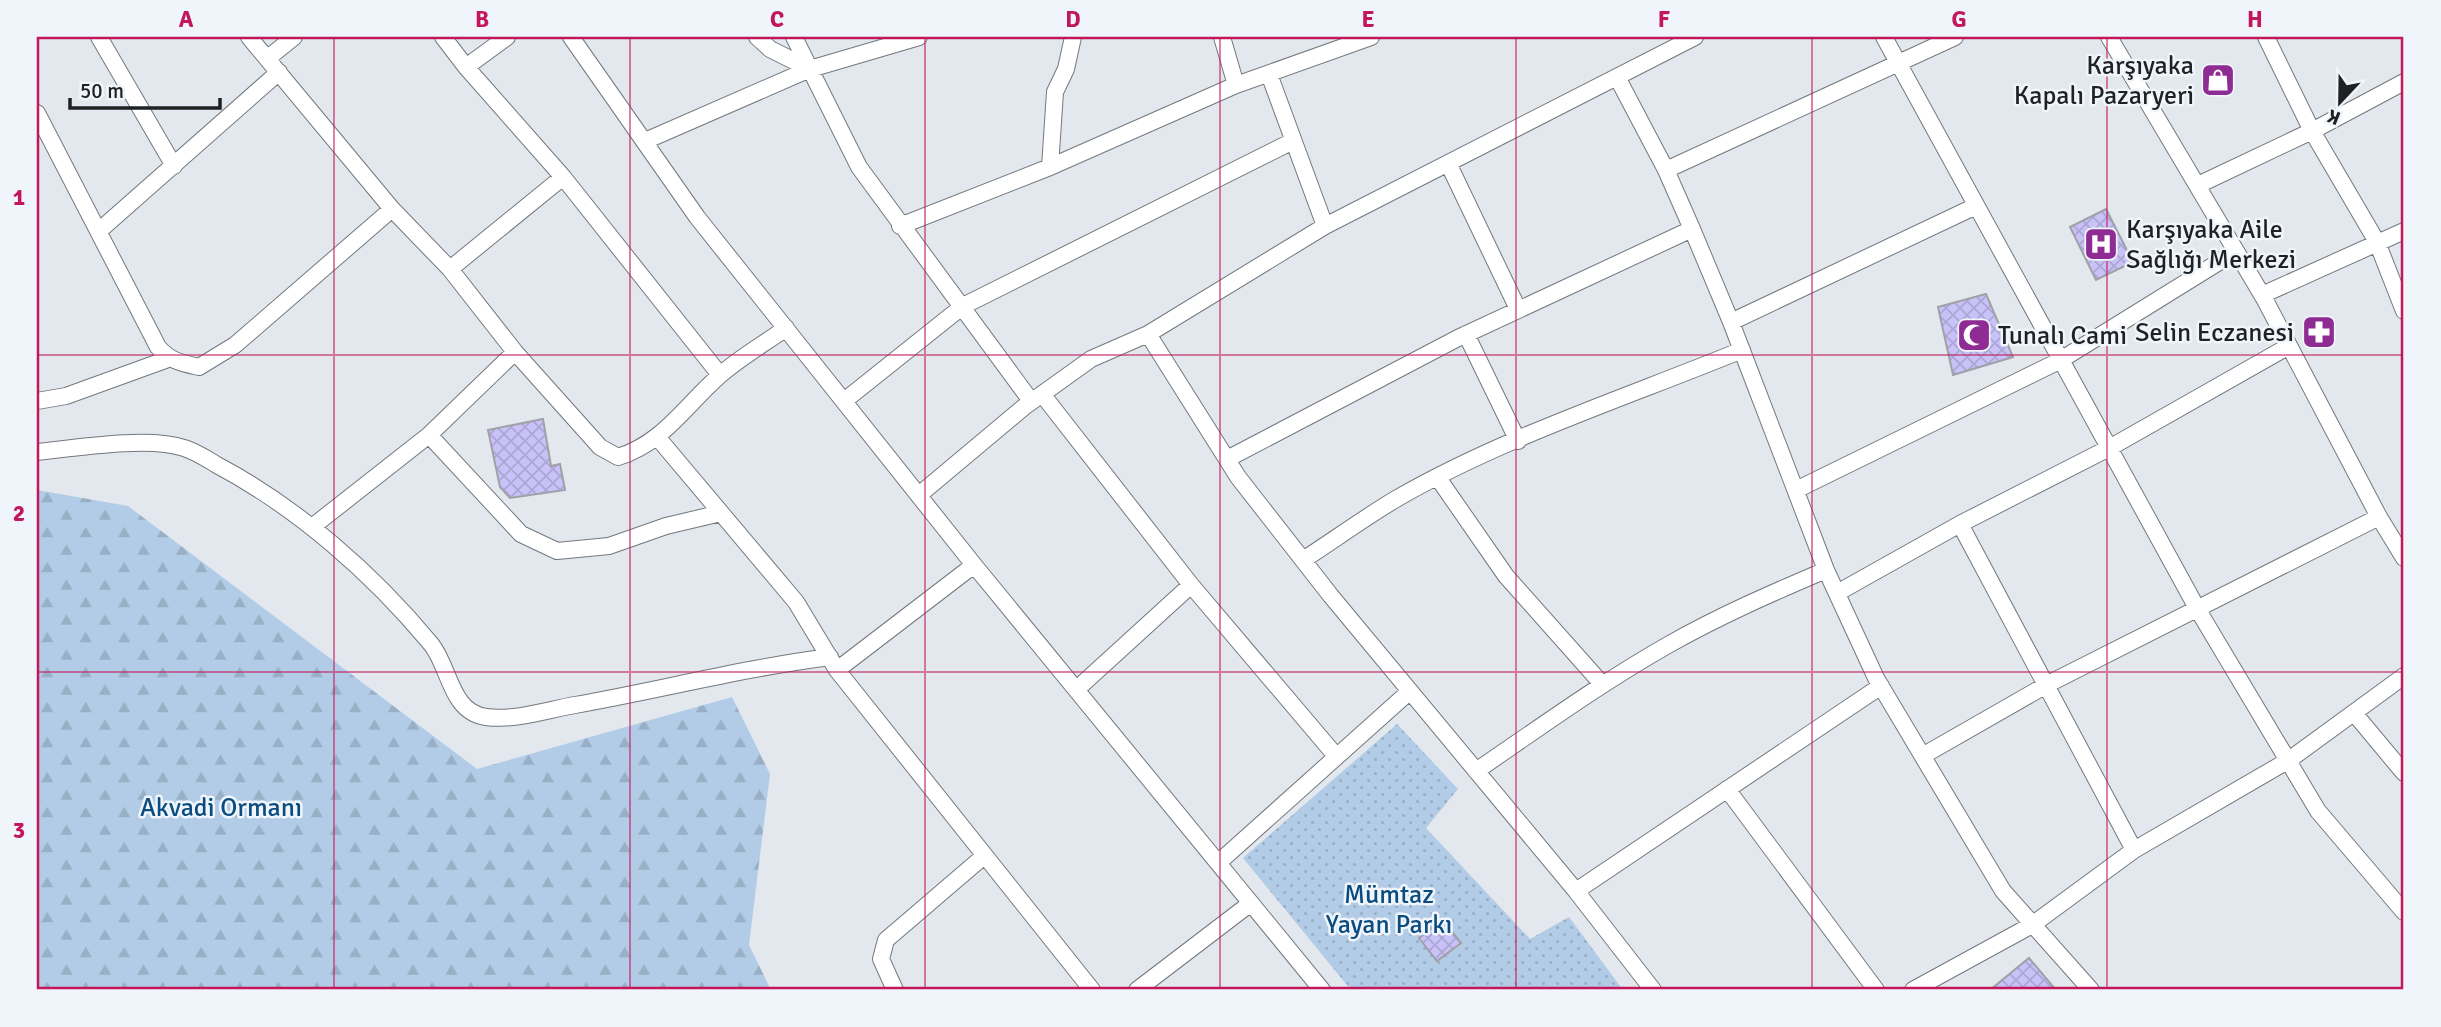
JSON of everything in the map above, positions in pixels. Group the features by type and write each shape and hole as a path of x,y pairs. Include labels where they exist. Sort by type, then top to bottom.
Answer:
{"street":[{"path":"99,37 174,166"},
{"path":"249,37 393,209 450,270 515,352 600,447 618,457 635,452 658,438 720,375 786,328"},
{"path":"268,58 294,37"},
{"path":"443,37 563,177 720,375"},
{"path":"466,67 507,37"},
{"path":"571,37 697,216 974,565 1078,688 1322,990"},
{"path":"757,37 770,49 810,69"},
{"path":"794,37 859,167 900,226 1191,585 1336,756"},
{"path":"645,141 810,69 919,37"},
{"path":"1050,167 1055,92 1069,57 1073,37"},
{"path":"1222,37 1236,85"},
{"path":"900,226 1050,167 1236,85 1371,37"},
{"path":"919,495 1037,397 1091,359 1148,334 1325,226 1695,37"},
{"path":"1884,37 2059,361 2111,447 2198,610 2318,811 2404,912"},
{"path":"1666,170 1955,37"},
{"path":"2109,37 2262,295 2379,517 2404,558"},
{"path":"2266,37 2312,131 2377,242 2404,311"},
{"path":"100,230 279,72"},
{"path":"1269,74 1325,226"},
{"path":"1617,77 1666,170 1692,229 1731,322 1826,570 1881,686 2003,891 2091,990"},
{"path":"2198,185 2312,131 2404,82"},
{"path":"37,113 100,230 158,347 167,359"},
{"path":"844,401 963,306 1293,141"},
{"path":"1448,163 1518,309"},
{"path":"450,270 563,177"},
{"path":"1731,322 1976,206"},
{"path":"37,401 66,396 167,359 199,367 219,356 295,295 393,209"},
{"path":"1227,459 1466,334 1692,229"},
{"path":"2262,295 2404,231"},
{"path":"1796,490 2059,361 2235,252"},
{"path":"1148,334 1227,459 1303,560 1576,891 1653,990"},
{"path":"1466,334 1518,441"},
{"path":"1837,593 1960,524 2111,447 2289,346"},
{"path":"1303,560 1397,499 1438,478 1518,441 1742,351"},
{"path":"312,527 429,435 515,352"},
{"path":"429,435 521,534 557,551 609,546 666,526 721,513"},
{"path":"658,438 796,602 834,664 1092,990"},
{"path":"37,452 127,443 183,447 237,476 312,527 375,585 433,646 456,696 470,712 485,717 538,712 650,692 764,665 834,664 974,565"},
{"path":"1438,478 1506,576 1602,684"},
{"path":"1924,755 2048,684 2379,517"},
{"path":"1960,524 2048,684 2134,850"},
{"path":"1476,771 1602,684 1669,645 1749,603 1826,570"},
{"path":"1078,688 1191,585"},
{"path":"1913,990 2032,925 2134,850 2289,760 2404,676"},
{"path":"1576,891 1881,686"},
{"path":"1218,863 1410,691"},
{"path":"2354,713 2404,773"},
{"path":"1727,789 1876,990"},
{"path":"895,990 881,959 886,940 984,856"},
{"path":"1138,990 1251,903"}],"green space":[{"name":"Akvadi Ormanı","path":"37,490 128,506 477,769 732,697 770,774 749,945 771,990 37,990"},
{"name":"Mümtaz Yayan Parkı","path":"1397,724 1458,789 1426,828 1530,939 1569,917 1623,990 1351,990 1243,858"}],"building":[{"name":"Karşıyaka Aile Sağlığı Merkezi","path":"2106,209 2133,262 2096,280 2070,227"},
{"name":"Tunalı Cami","path":"1986,294 2013,357 1953,375 1938,307"},
{"path":"543,419 551,466 560,464 565,490 510,498 500,487 488,430"},
{"path":"1443,920 1461,943 1437,961 1419,938"},
{"path":"2029,958 2056,990 1990,990"}],"place":[{"name":"Karşıyaka Kapalı Pazaryeri","path":"2218,80"},
{"name":"Karşıyaka Aile Sağlığı Merkezi","path":"2101,244"},
{"name":"Selin Eczanesi","path":"2319,332"},
{"name":"Tunalı Cami","path":"1974,335"}]}
